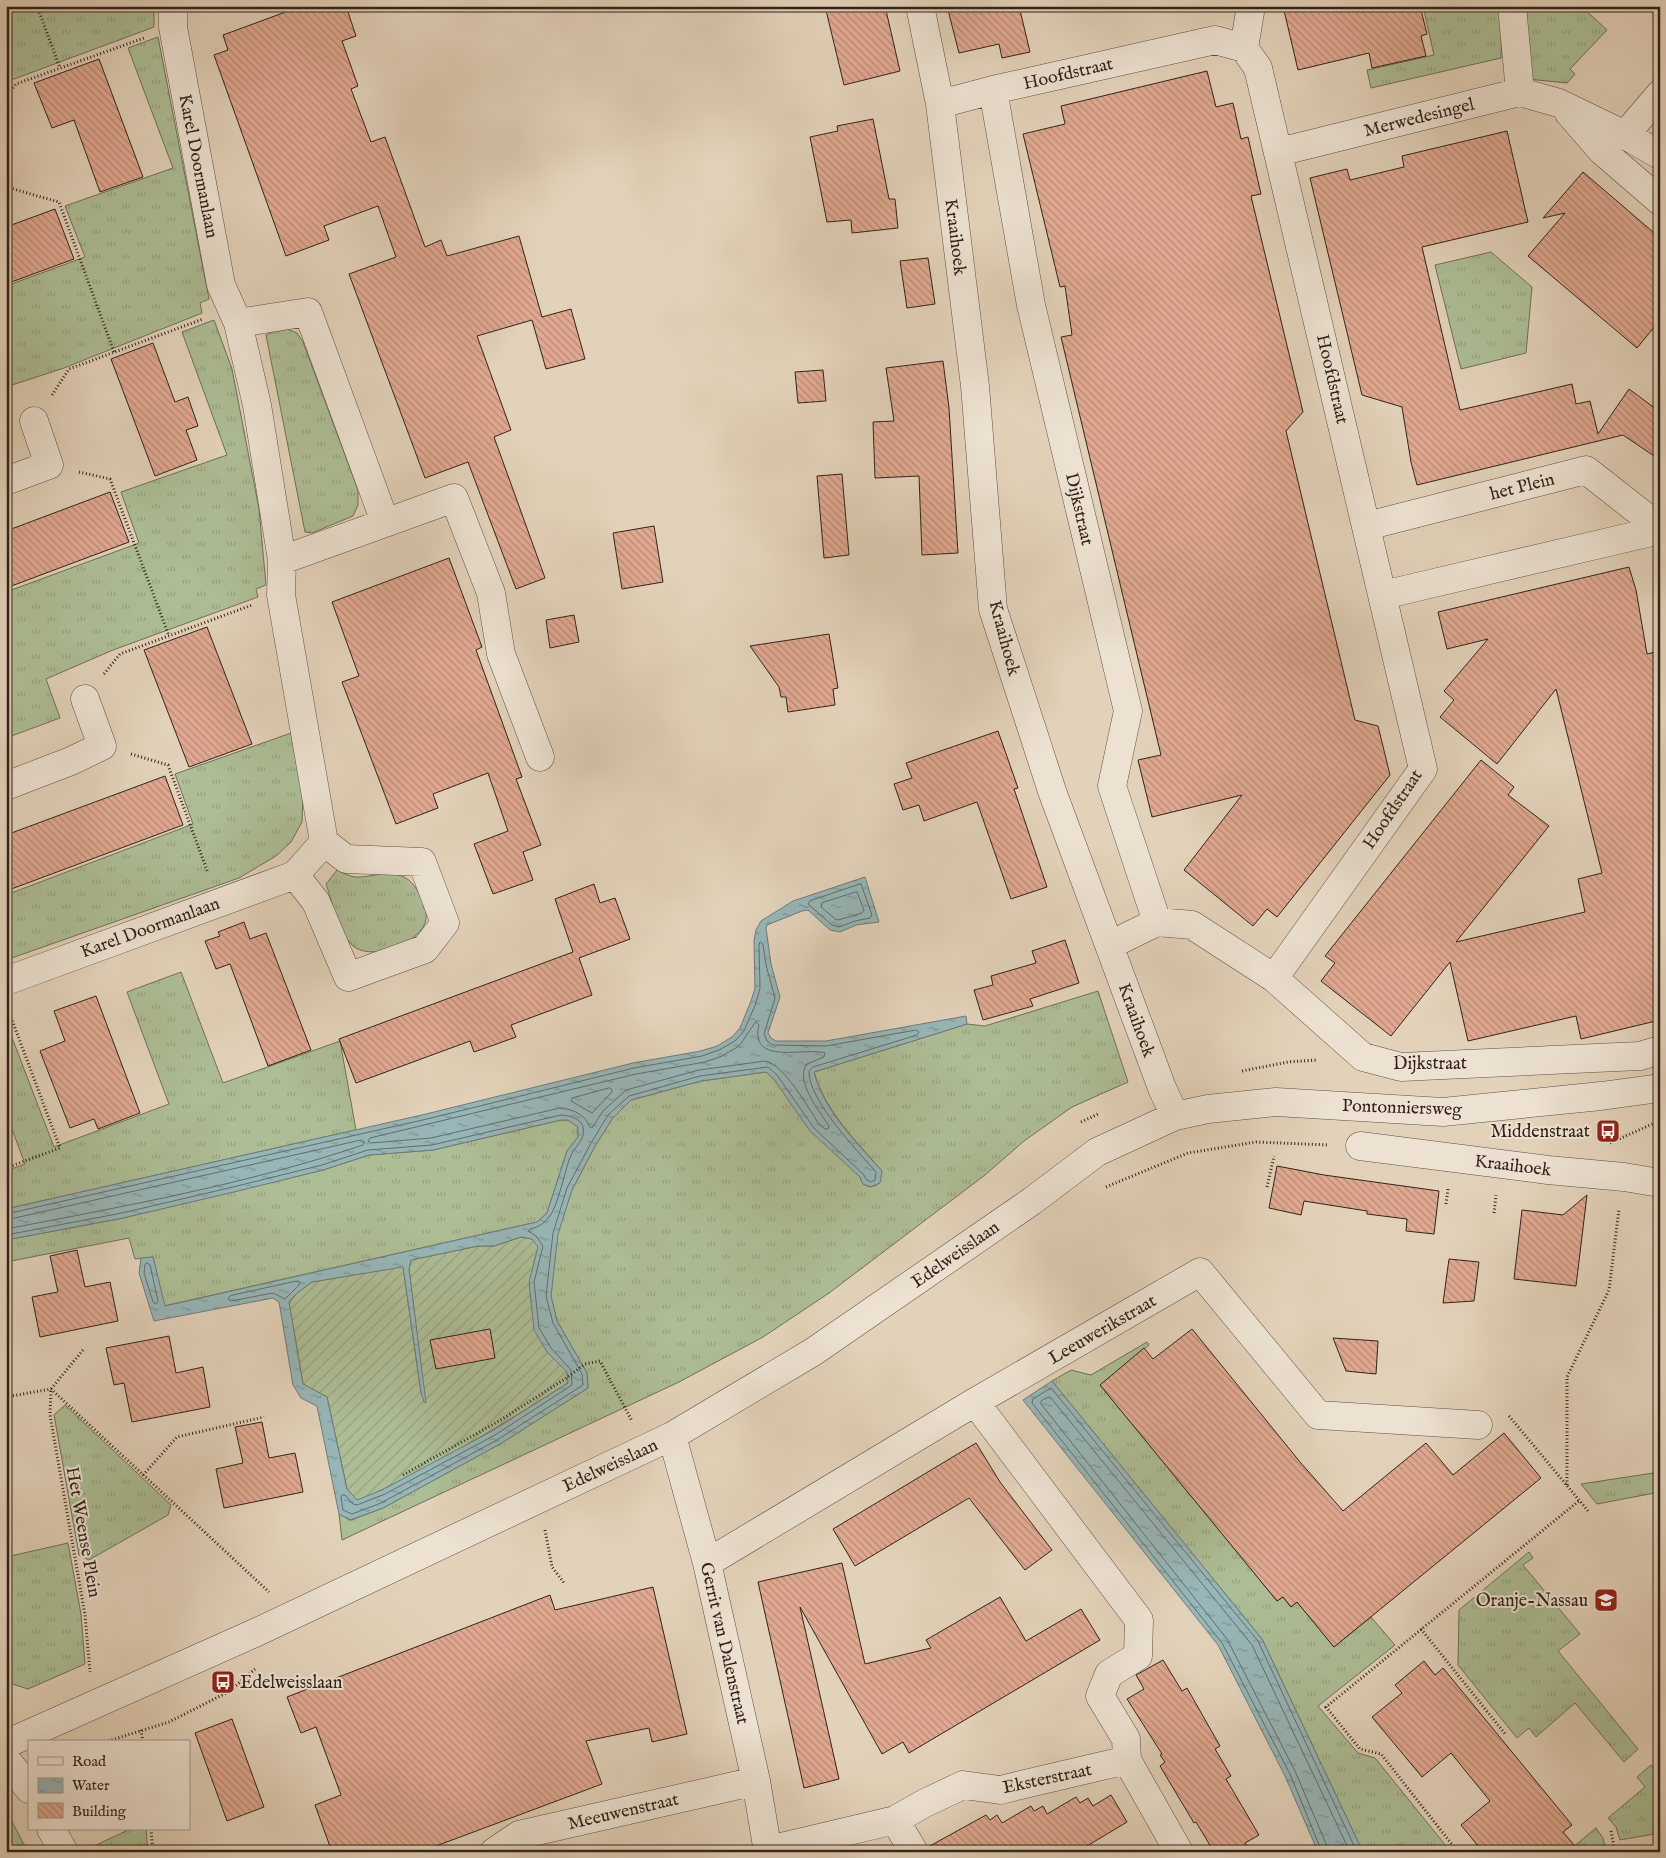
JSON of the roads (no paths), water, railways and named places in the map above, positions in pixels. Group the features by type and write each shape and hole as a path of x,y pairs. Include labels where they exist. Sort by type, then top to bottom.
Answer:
{"street":[{"name":"Kraaihoek","path":"920,6 940,104 975,386 993,610 1052,791 1162,1088 1175,1116"},
{"path":"1244,48 1251,6"},
{"path":"1512,6 1520,92"},
{"name":"Karel Doormanlaan","path":"6,981 295,875 324,842 281,595 282,560 257,406 235,315 221,285 173,17"},
{"name":"Hoofdstraat","path":"940,104 993,90 1215,40 1244,48 1258,68 1423,769 1274,978"},
{"name":"Dijkstraat","path":"993,90 1031,305 1128,711 1112,786 1157,922 1192,925 1274,978 1363,1057 1401,1067 1640,1056 1660,1050"},
{"name":"Merwedesingel","path":"1279,152 1520,92 1560,103 1625,135 1660,155"},
{"path":"1625,135 1660,94"},
{"path":"1560,103 1602,151 1660,201"},
{"path":"235,315 308,312 385,522"},
{"path":"6,481 49,465 34,421"},
{"name":"het Plein","path":"1367,526 1586,470 1660,529"},
{"path":"282,560 454,498 491,593 501,654 540,757"},
{"name":"het Plein","path":"1383,595 1660,529"},
{"path":"6,786 71,761 102,746 85,698"},
{"path":"295,875 316,902 348,977 425,949 445,923 422,862 346,859 324,842"},
{"path":"1110,945 1157,922"},
{"name":"Pontonniersweg","path":"1175,1116 1208,1109 1276,1102 1443,1112 1660,1088"},
{"name":"Edelweisslaan","path":"6,1744 257,1632 672,1436 813,1352 1032,1201 1097,1152 1175,1116"},
{"name":"Kraaihoek","path":"1360,1146 1548,1170 1624,1177 1660,1183"},
{"name":"Leeuwerikstraat","path":"707,1563 975,1402 1200,1272 1318,1415 1478,1425"},
{"path":"975,1402 1140,1620 1138,1656 1109,1674 1100,1696 1126,1739 1126,1760 1179,1852"},
{"name":"Gerrit van Dalenstraat","path":"672,1436 707,1563 756,1781 768,1851"},
{"path":"6,1759 28,1788"},
{"name":"Eksterstraat","path":"768,1851 895,1820 925,1802 963,1785 1000,1790 1126,1760"},
{"name":"Meeuwenstraat","path":"494,1852 519,1835 756,1781"},
{"path":"895,1820 914,1852"},
{"path":"52,1830 64,1852"}],"water":[{"path":"865,877 879,922 856,925 840,932 830,930 808,910 767,925 771,964 780,997 768,1033 771,1038 776,1041 826,1041 966,1016 967,1024 814,1072 825,1100 833,1113 882,1171 880,1183 870,1187 863,1184 860,1177 810,1131 773,1078 766,1072 701,1081 631,1100 612,1119 595,1146 572,1190 558,1234 551,1296 557,1321 587,1373 588,1388 500,1444 383,1508 350,1520 339,1514 317,1406 301,1398 293,1385 279,1302 273,1298 154,1321 139,1273 141,1258 153,1257 165,1306 537,1222 547,1213 567,1151 578,1137 578,1127 568,1120 561,1120 433,1150 369,1155 323,1170 123,1218 6,1240 6,1209 426,1114 633,1063 701,1051 717,1046 732,1037 740,1028 751,1001 755,988 754,941 756,930 761,921 793,901","holes":["521,1237 532,1239 538,1247 529,1282 534,1330 547,1352 567,1372 568,1383 492,1431 382,1490 357,1500 347,1489 327,1397 303,1384 289,1302 297,1293 312,1282 403,1267 421,1392 426,1403 409,1269 411,1260 478,1246 494,1246"]},
{"path":"1052,1381 1262,1639 1363,1852 1318,1852 1285,1776 1218,1645 1023,1400"}],"place":[{"name":"Middenstraat","path":"1608,1131"},
{"name":"Oranje-Nassau","path":"1606,1600"},
{"name":"Edelweisslaan","path":"223,1682"}]}
